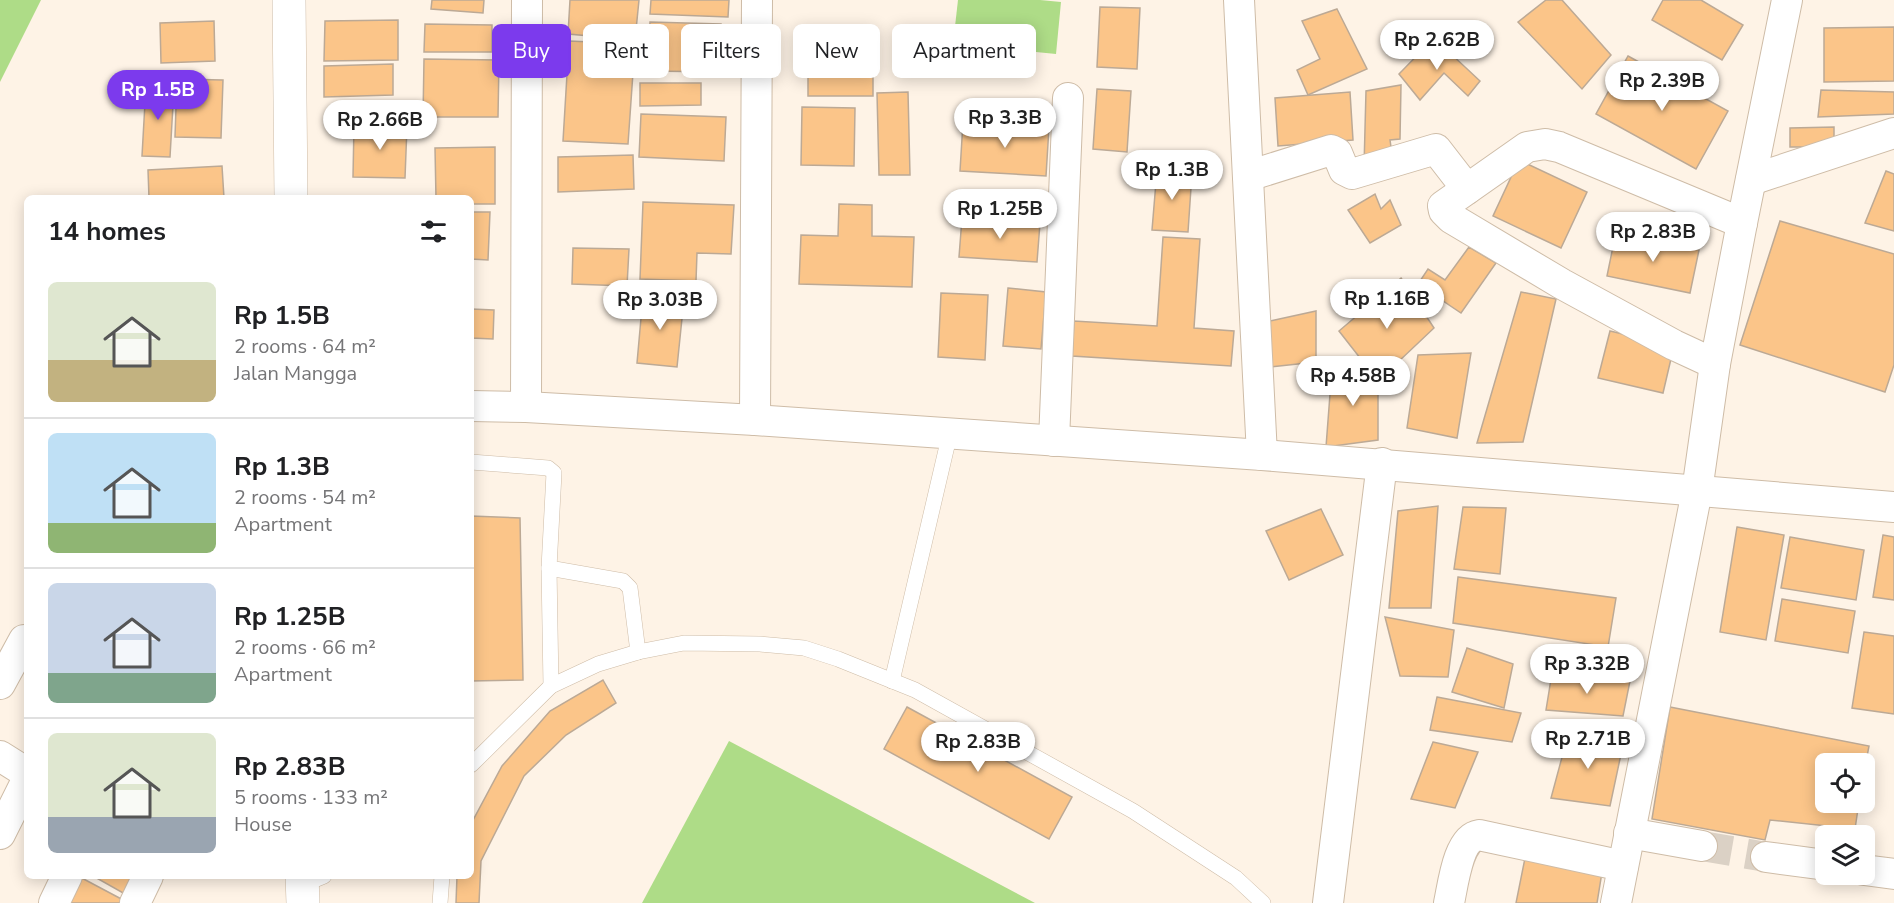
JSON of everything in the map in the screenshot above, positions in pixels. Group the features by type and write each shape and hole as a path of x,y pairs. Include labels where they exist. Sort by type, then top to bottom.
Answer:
{"street":[{"path":"289,0 291,195"},
{"path":"526,407 527,0"},
{"path":"755,420 757,0"},
{"path":"1239,0 1262,455"},
{"path":"1616,903 1697,491 1715,364 1787,0"},
{"path":"1054,441 1068,98"},
{"path":"1751,180 1894,133"},
{"path":"1715,364 1674,345 1562,284 1451,218 1444,211 1443,206 1527,147 1552,145 1742,223"},
{"path":"1248,176 1331,150 1337,153 1344,170 1352,174 1436,149 1467,189"},
{"path":"474,406 755,420 1382,463 1894,507"},
{"path":"1328,903 1382,463"},
{"path":"0,684 24,640"},
{"path":"0,756 24,771"},
{"path":"0,834 24,786"},
{"path":"1629,833 1702,846"},
{"path":"1449,903 1464,847 1473,836 1479,835 1623,866"},
{"path":"1766,857 1815,864"},
{"path":"1875,871 1894,874"},
{"path":"54,903 66,879"},
{"path":"135,903 147,879"}],"lane":[{"path":"892,681 950,433"},
{"path":"474,462 548,468 554,473 549,568 551,686"},
{"path":"549,568 623,581 628,585 638,652"},
{"path":"474,762 551,686 598,664 638,652 684,643 777,645 804,648 915,690 1133,811 1236,878 1263,903"},
{"path":"440,903 442,879"}],"green space":[{"path":"0,0 41,0 0,82"},
{"path":"958,0 1061,2 1056,54 1036,52 1036,24 955,24"},
{"path":"729,741 1035,903 642,903"}],"building":[{"path":"432,0 484,0 483,13 431,9"},
{"path":"570,0 639,0 637,24 583,24 583,35 571,34 571,24 569,24"},
{"path":"651,0 729,0 728,17 650,14"},
{"path":"1546,0 1562,0 1611,55 1582,89 1518,22"},
{"path":"1663,0 1701,0 1743,25 1722,60 1652,20"},
{"path":"1100,7 1140,8 1137,69 1097,67"},
{"path":"1337,9 1367,69 1308,95 1297,70 1320,59 1302,21"},
{"path":"398,20 398,60 324,61 325,21"},
{"path":"214,21 215,61 161,63 160,23"},
{"path":"650,22 721,24 681,24 681,71 669,71 669,24 650,24"},
{"path":"425,24 492,25 492,52 424,52"},
{"path":"1894,27 1894,81 1824,82 1824,28"},
{"path":"1434,38 1480,81 1468,96 1444,73 1420,100 1399,74"},
{"path":"571,41 583,42 583,78 633,78 628,144 563,141 567,78 571,78"},
{"path":"1628,56 1728,111 1696,169 1596,114"},
{"path":"424,59 492,60 492,78 499,78 498,117 423,117"},
{"path":"393,64 393,95 324,97 324,66"},
{"path":"808,78 873,78 873,96 808,96"},
{"path":"177,79 223,80 221,138 175,137"},
{"path":"640,83 701,83 701,105 640,106"},
{"path":"146,85 174,87 170,157 142,156"},
{"path":"1401,85 1400,139 1390,140 1393,161 1364,167 1366,91"},
{"path":"1097,89 1131,91 1127,152 1093,149"},
{"path":"1821,90 1894,92 1894,114 1818,117"},
{"path":"908,92 910,175 879,175 877,93"},
{"path":"1350,92 1353,140 1278,146 1275,98"},
{"path":"802,107 855,108 854,166 801,165"},
{"path":"641,114 726,117 724,161 639,157"},
{"path":"963,122 1049,127 1046,176 960,171"},
{"path":"354,125 407,126 405,178 353,177"},
{"path":"1834,127 1834,147 1790,147 1790,128"},
{"path":"495,147 495,204 474,204 474,195 436,195 435,148"},
{"path":"633,155 634,189 558,192 558,157"},
{"path":"1519,160 1587,192 1561,248 1493,216"},
{"path":"222,166 224,195 149,195 148,170"},
{"path":"1157,170 1192,173 1188,232 1152,230"},
{"path":"1886,171 1894,174 1894,231 1865,223"},
{"path":"1375,194 1381,209 1390,200 1401,225 1370,243 1348,210"},
{"path":"643,202 734,205 731,254 697,253 696,281 640,279"},
{"path":"839,204 872,205 872,236 914,237 912,287 799,284 801,235 838,236"},
{"path":"474,212 490,212 488,260 474,259"},
{"path":"962,218 1040,223 1037,262 959,257"},
{"path":"1780,221 1894,254 1894,365 1885,392 1740,345"},
{"path":"1616,232 1699,250 1690,293 1607,276"},
{"path":"1163,237 1200,239 1194,328 1234,331 1231,366 1072,356 1074,321 1157,326"},
{"path":"1469,247 1496,263 1461,313 1418,284 1428,269 1445,280"},
{"path":"573,248 629,249 627,286 572,284"},
{"path":"1401,278 1434,328 1378,381 1339,331"},
{"path":"1008,288 1046,292 1041,349 1003,346"},
{"path":"1521,292 1556,299 1523,442 1477,443"},
{"path":"941,293 988,295 985,360 938,357"},
{"path":"643,296 684,299 677,367 637,363"},
{"path":"474,309 494,310 493,339 474,338"},
{"path":"1316,311 1316,362 1270,367 1270,321"},
{"path":"1610,331 1674,346 1663,393 1598,378"},
{"path":"1471,353 1457,438 1407,428 1418,355"},
{"path":"1332,368 1378,370 1378,440 1326,447"},
{"path":"1438,506 1431,608 1389,608 1398,511"},
{"path":"1463,507 1506,508 1500,574 1454,569"},
{"path":"1321,509 1343,555 1289,580 1266,531"},
{"path":"474,516 520,518 523,680 474,681"},
{"path":"1737,527 1784,535 1766,640 1720,632"},
{"path":"1883,535 1894,537 1894,600 1873,597"},
{"path":"1790,537 1864,550 1856,600 1781,588"},
{"path":"1458,577 1616,598 1608,647 1453,623"},
{"path":"1782,599 1855,611 1848,653 1775,641"},
{"path":"1385,617 1454,630 1448,677 1400,676"},
{"path":"1864,632 1894,636 1894,714 1852,708"},
{"path":"1467,648 1513,664 1504,708 1452,692"},
{"path":"1552,673 1630,681 1623,716 1546,710"},
{"path":"603,680 616,703 566,735 524,776 481,861 479,903 456,903 457,879 474,879 474,818 502,766 550,711"},
{"path":"1437,697 1521,713 1512,742 1430,730"},
{"path":"907,707 1072,797 1049,839 884,749"},
{"path":"1670,707 1869,746 1868,753 1815,753 1815,813 1857,813 1856,825 1817,825 1770,820 1765,840 1652,819"},
{"path":"1568,735 1624,740 1610,806 1551,798"},
{"path":"1433,742 1478,752 1455,808 1411,799"},
{"path":"1525,858 1602,872 1597,903 1516,903"},
{"path":"76,879 84,879 127,902 126,903 64,903"},
{"path":"98,879 142,879 132,898"}],"tunnel":[{"path":"1702,846 1766,857"}]}
